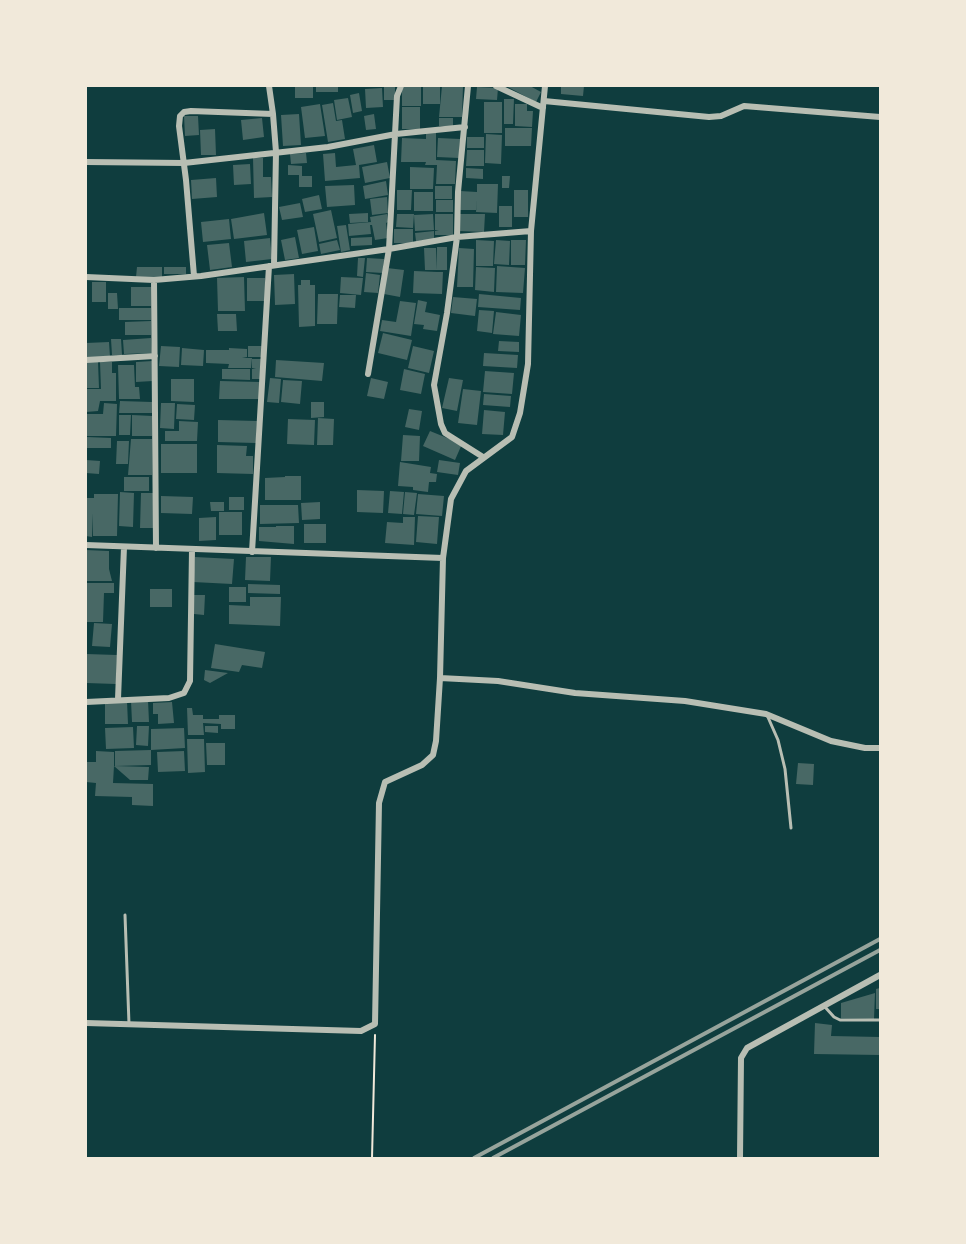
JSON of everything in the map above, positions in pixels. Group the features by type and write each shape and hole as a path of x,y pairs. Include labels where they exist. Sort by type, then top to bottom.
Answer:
{"street":[{"path":"252,552 276,153 269,86"},
{"path":"368,374 389,249 397,96 401,86"},
{"path":"468,86 456,237 447,313 434,385 441,424 446,433 483,457"},
{"path":"496,86 543,108"},
{"path":"86,1023 361,1031 375,1024 378,803 385,782 422,765 433,755 440,678 443,558 451,499 466,471 512,437 520,413 528,364 531,231 545,86"},
{"path":"544,100 709,117 721,116 744,106 880,117"},
{"path":"194,276 179,126 180,116 184,112 202,111 273,114"},
{"path":"86,162 184,163 328,147 396,134 465,127"},
{"path":"86,277 154,280 194,276 389,249 456,237 531,231"},
{"path":"154,280 156,548"},
{"path":"86,360 155,356"},
{"path":"86,545 443,558"},
{"path":"118,699 124,547"},
{"path":"86,702 169,698 183,693 190,681 192,550"},
{"path":"440,678 498,681 575,693 685,701 766,714 831,741 865,748 880,748"},
{"path":"740,1158 741,1058 747,1048 880,975"}],"lane":[{"path":"766,714 778,740 785,769 791,828"},
{"path":"125,915 129,1024"},
{"path":"824,1006 840,1020 880,1020"}],"path":[{"path":"372,1158 375,1024"}],"building":[{"path":"295,86 313,86 313,98 295,98"},
{"path":"316,86 338,86 338,92 316,92"},
{"path":"384,86 395,86 395,100 384,100"},
{"path":"402,86 421,86 421,106 402,106"},
{"path":"423,86 440,86 440,104 423,104"},
{"path":"442,86 463,86 462,117 439,117"},
{"path":"506,86 530,86 541,92 536,102"},
{"path":"561,86 584,86 583,96 561,94"},
{"path":"477,87 498,88 497,100 476,99"},
{"path":"382,88 383,107 366,108 365,89"},
{"path":"359,93 362,111 353,113 350,95"},
{"path":"348,98 352,117 337,120 334,100"},
{"path":"504,99 514,99 513,124 504,124"},
{"path":"484,102 502,102 502,133 484,133"},
{"path":"333,103 336,121 342,120 345,139 328,142 322,105"},
{"path":"320,104 325,136 305,138 301,107"},
{"path":"515,104 527,104 527,111 533,111 532,127 515,126"},
{"path":"402,107 420,107 420,129 402,129"},
{"path":"299,114 301,145 283,146 281,115"},
{"path":"374,114 376,129 366,130 364,116"},
{"path":"184,116 198,116 199,135 185,136"},
{"path":"262,118 264,137 243,140 241,120"},
{"path":"439,118 453,118 453,126 439,126"},
{"path":"505,128 532,128 531,146 505,146"},
{"path":"215,129 216,155 201,155 200,130"},
{"path":"426,132 436,132 436,160 456,161 455,184 436,184 437,165 425,165 426,162 401,162 402,138 426,139"},
{"path":"486,134 502,135 501,164 485,163"},
{"path":"467,137 484,137 484,148 467,148"},
{"path":"438,138 460,139 459,158 437,157"},
{"path":"374,145 377,162 359,165 360,178 325,181 323,154 335,153 336,167 356,165 353,149"},
{"path":"467,150 484,150 484,166 466,166"},
{"path":"306,153 307,163 291,164 290,154"},
{"path":"253,158 263,158 263,177 271,177 272,197 254,198"},
{"path":"387,162 390,178 365,183 362,167"},
{"path":"250,164 251,184 234,185 233,165"},
{"path":"288,165 302,166 302,176 312,176 312,187 299,187 299,175 288,175"},
{"path":"410,167 434,168 433,189 410,189"},
{"path":"466,168 483,169 483,179 466,178"},
{"path":"502,176 510,176 509,188 502,188"},
{"path":"216,178 217,197 192,199 191,180"},
{"path":"386,181 388,195 365,199 363,186"},
{"path":"477,184 498,184 497,213 476,212 477,199 476,210 460,210 460,191 477,192"},
{"path":"354,185 355,205 327,207 325,186"},
{"path":"435,186 452,186 452,199 435,199"},
{"path":"397,190 412,190 411,210 397,210"},
{"path":"514,190 528,190 528,217 514,217"},
{"path":"414,192 433,192 433,211 414,211"},
{"path":"319,195 322,209 305,212 302,199"},
{"path":"387,197 388,213 372,215 370,199"},
{"path":"436,200 453,200 453,212 436,212"},
{"path":"300,203 303,217 282,220 279,207"},
{"path":"499,206 512,206 512,227 499,227"},
{"path":"331,210 337,238 319,242 313,214"},
{"path":"264,213 267,235 234,239 231,219"},
{"path":"368,213 368,222 350,223 349,214"},
{"path":"387,214 388,238 375,240 372,225 370,225 371,234 349,236 348,224 371,222 370,217"},
{"path":"397,214 414,214 413,228 396,227"},
{"path":"433,214 434,230 415,231 414,215"},
{"path":"435,214 453,214 453,235 435,235 435,231 439,231 435,230"},
{"path":"459,214 485,214 484,232 458,231"},
{"path":"229,219 231,239 203,242 201,222"},
{"path":"346,225 350,250 341,252 337,226"},
{"path":"314,227 318,251 302,254 297,230"},
{"path":"394,229 413,229 413,243 394,243"},
{"path":"434,231 434,240 416,241 415,233"},
{"path":"295,237 299,258 285,260 281,240"},
{"path":"372,237 372,245 351,246 351,238"},
{"path":"270,238 272,259 246,262 244,241"},
{"path":"337,240 340,250 321,254 319,244"},
{"path":"476,240 494,241 493,266 476,266"},
{"path":"496,240 510,241 509,265 494,264"},
{"path":"511,240 526,240 525,265 511,265"},
{"path":"229,243 232,267 210,270 207,245"},
{"path":"437,247 447,247 447,270 437,270"},
{"path":"424,248 436,248 437,270 425,270"},
{"path":"459,248 474,249 473,287 457,287"},
{"path":"358,258 365,258 363,277 357,276"},
{"path":"367,258 384,259 383,273 366,272"},
{"path":"497,266 525,268 523,293 496,292"},
{"path":"137,267 162,267 162,277 136,277"},
{"path":"164,267 186,267 186,274 164,274"},
{"path":"476,267 495,268 494,292 475,290"},
{"path":"387,268 404,270 400,297 384,294"},
{"path":"414,271 443,272 442,294 413,293"},
{"path":"366,273 380,275 378,293 364,292"},
{"path":"294,274 295,304 275,305 274,275"},
{"path":"244,277 245,311 218,311 217,278"},
{"path":"341,277 363,278 361,295 340,293"},
{"path":"247,278 265,278 265,301 247,301"},
{"path":"301,280 310,280 310,285 315,285 315,326 299,327 298,285 301,285"},
{"path":"92,282 106,282 106,302 92,302"},
{"path":"131,287 151,287 151,306 131,306"},
{"path":"108,293 117,293 118,309 108,309"},
{"path":"318,294 338,294 337,324 317,324"},
{"path":"479,294 521,298 520,310 478,307"},
{"path":"340,295 356,295 355,308 339,307"},
{"path":"453,297 477,299 475,316 451,313"},
{"path":"418,300 427,302 425,312 440,315 437,331 423,329 424,325 414,324"},
{"path":"400,301 416,303 411,336 380,331 382,320 396,322"},
{"path":"119,308 151,308 151,320 119,320"},
{"path":"479,310 494,311 492,333 477,331"},
{"path":"496,312 521,315 519,336 493,334"},
{"path":"217,314 236,314 237,331 218,331"},
{"path":"151,321 151,335 125,335 125,322"},
{"path":"383,333 412,340 407,360 378,353"},
{"path":"151,338 152,353 124,354 123,340"},
{"path":"111,339 121,339 122,355 112,355"},
{"path":"499,341 519,342 519,352 498,351"},
{"path":"109,342 110,357 86,357 86,343"},
{"path":"161,346 180,347 179,367 159,366"},
{"path":"248,346 262,346 262,357 248,357"},
{"path":"413,346 434,351 429,373 408,368"},
{"path":"182,348 204,350 203,366 181,365"},
{"path":"229,348 247,349 247,357 242,358 252,358 251,368 228,368 229,364 206,363 206,350 229,350"},
{"path":"484,353 518,355 517,368 483,366"},
{"path":"252,359 262,359 262,379 252,379 252,369 256,368 252,368"},
{"path":"276,360 324,363 322,381 275,377"},
{"path":"152,361 153,381 136,382 136,362"},
{"path":"86,362 98,362 99,388 86,388"},
{"path":"100,362 112,362 112,373 116,373 116,401 100,401 98,411 86,412 86,389 101,389"},
{"path":"118,365 134,365 135,387 139,387 140,399 119,399"},
{"path":"222,369 250,369 250,380 222,379"},
{"path":"404,369 425,374 421,394 400,390"},
{"path":"485,371 514,373 512,394 483,392"},
{"path":"270,378 281,379 279,403 267,402"},
{"path":"371,378 388,382 384,399 367,396"},
{"path":"449,378 463,380 457,411 442,408"},
{"path":"171,379 194,379 194,402 171,401"},
{"path":"283,380 302,381 300,404 281,402"},
{"path":"220,381 260,382 260,399 219,399"},
{"path":"463,389 481,391 477,425 458,423"},
{"path":"484,394 511,396 510,407 483,405"},
{"path":"120,401 152,402 152,413 119,413"},
{"path":"311,402 324,402 324,417 311,418"},
{"path":"104,403 117,404 116,436 86,436 86,414 103,414"},
{"path":"161,403 175,403 174,429 160,428"},
{"path":"177,404 195,405 194,420 176,419"},
{"path":"409,409 422,411 419,430 405,427"},
{"path":"484,410 505,412 503,435 482,434"},
{"path":"119,415 131,415 130,435 119,435"},
{"path":"132,415 153,416 152,436 132,436"},
{"path":"318,418 334,419 333,445 317,445"},
{"path":"288,419 315,420 314,445 287,444"},
{"path":"218,420 257,421 256,443 218,442"},
{"path":"179,421 198,422 197,441 165,441 165,431 179,431"},
{"path":"430,431 462,444 455,460 423,446"},
{"path":"403,435 420,436 419,461 401,461"},
{"path":"87,437 111,438 111,448 87,448"},
{"path":"131,439 152,439 152,475 128,475"},
{"path":"117,441 129,441 128,464 116,464"},
{"path":"161,444 197,444 197,473 161,473"},
{"path":"217,445 247,446 246,456 253,456 253,474 217,473"},
{"path":"86,460 100,461 99,474 86,473"},
{"path":"439,460 460,463 458,475 437,472"},
{"path":"400,462 431,467 430,473 437,474 436,482 429,482 428,492 413,490 413,487 398,486"},
{"path":"301,476 301,500 265,500 265,478"},
{"path":"124,477 149,477 149,491 124,491"},
{"path":"357,490 384,491 383,513 357,512"},
{"path":"390,491 404,492 402,514 388,513"},
{"path":"120,492 134,493 133,527 119,526"},
{"path":"405,492 417,493 414,515 403,514"},
{"path":"141,493 155,493 154,528 140,528"},
{"path":"94,494 118,494 117,536 93,536 93,513 92,537 86,536 86,498 94,498"},
{"path":"418,494 444,496 442,516 416,514"},
{"path":"161,496 193,497 192,514 161,513"},
{"path":"229,497 244,497 244,510 229,510"},
{"path":"210,502 224,502 224,511 211,511"},
{"path":"320,502 320,519 302,520 301,503"},
{"path":"260,505 298,505 299,523 260,524"},
{"path":"219,512 242,512 242,535 219,535"},
{"path":"418,516 439,517 437,544 416,542"},
{"path":"216,517 216,540 199,541 199,518"},
{"path":"403,517 415,517 414,545 385,543 387,522 403,523"},
{"path":"304,524 326,524 326,543 304,543"},
{"path":"294,526 294,544 259,541 259,527"},
{"path":"86,550 109,551 112,581 86,581"},
{"path":"195,557 234,559 232,584 193,582"},
{"path":"246,557 271,557 270,581 245,580"},
{"path":"86,583 114,583 114,593 104,593 103,622 86,622"},
{"path":"248,584 280,585 280,594 248,593"},
{"path":"229,587 246,587 246,602 229,602"},
{"path":"150,589 172,589 172,607 150,607"},
{"path":"194,595 205,595 204,615 194,614"},
{"path":"250,597 281,597 280,626 229,624 229,605 250,606"},
{"path":"94,623 112,624 110,647 92,646"},
{"path":"215,644 265,652 262,668 242,665 239,672 211,668"},
{"path":"86,654 117,655 116,684 86,683"},
{"path":"205,670 228,673 210,683 204,680"},
{"path":"148,700 149,722 132,722 131,701"},
{"path":"127,701 128,724 105,724 105,702"},
{"path":"172,702 174,723 158,724 158,714 153,714 153,703"},
{"path":"187,708 192,708 193,715 203,715 203,719 219,719 219,715 235,715 235,729 221,729 221,724 203,723 204,735 188,735"},
{"path":"137,726 149,726 148,746 136,745"},
{"path":"205,726 218,726 218,733 205,732"},
{"path":"133,727 134,748 106,749 105,728"},
{"path":"184,728 185,748 151,750 151,729"},
{"path":"187,739 204,739 205,772 188,773"},
{"path":"206,743 225,743 225,765 207,765"},
{"path":"151,750 151,765 115,766 115,751"},
{"path":"96,751 114,752 113,783 153,784 153,806 132,805 132,797 95,796 96,783 86,782 86,762 96,762"},
{"path":"184,751 185,771 158,772 157,752"},
{"path":"798,763 814,764 813,785 796,784"},
{"path":"114,766 149,767 148,780 130,780"},
{"path":"880,988 880,1009 876,1009 876,989"},
{"path":"875,993 874,1019 841,1018 841,1003"},
{"path":"815,1023 832,1025 831,1036 880,1037 880,1055 814,1054"}],"railway":[{"path":"474,1158 880,939"},
{"path":"493,1158 880,950"}]}
